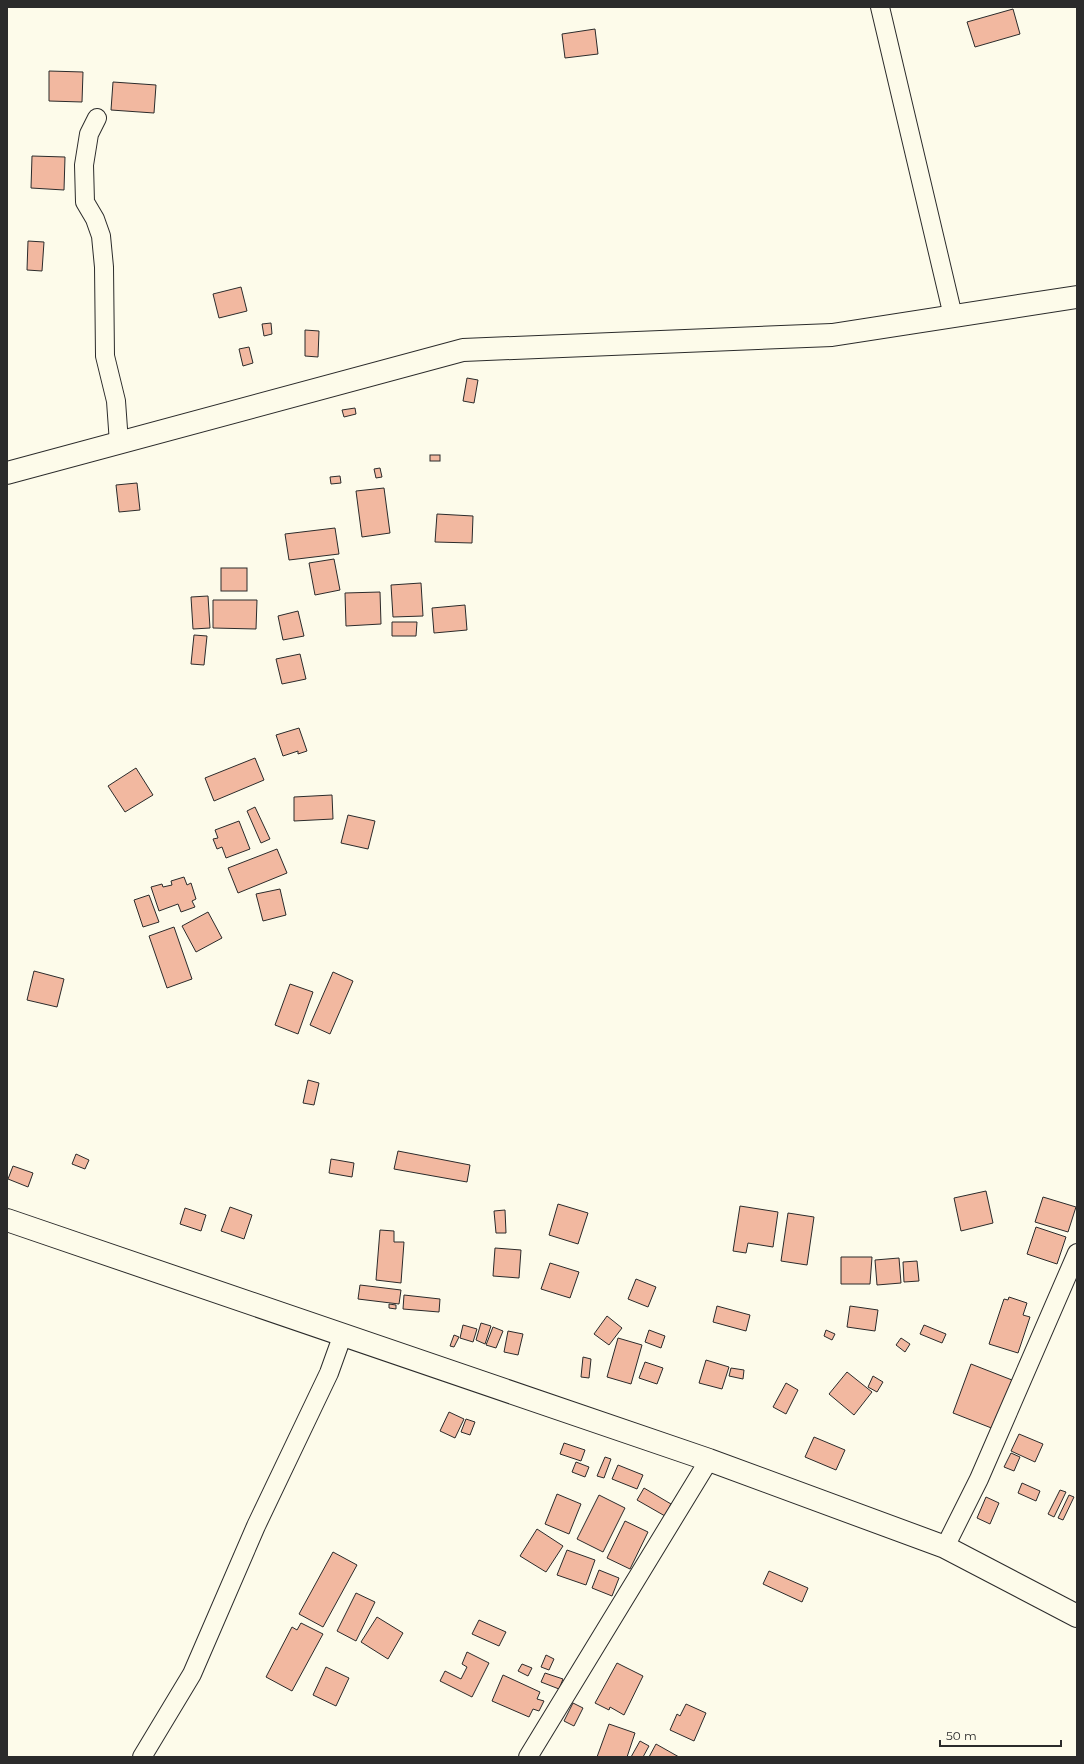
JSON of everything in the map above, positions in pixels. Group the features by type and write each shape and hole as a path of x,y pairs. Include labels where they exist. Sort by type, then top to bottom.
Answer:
{"main road":[{"path":"7,473 463,350 832,335 1077,297"},
{"path":"7,1220 709,1460 945,1547 1077,1616"}],"street":[{"path":"880,7 953,316"},
{"path":"97,118 89,134 84,166 85,202 96,219 101,236 104,267 104,356 116,401 119,443"},
{"path":"945,1547 979,1479 1077,1253"},
{"path":"142,1757 192,1674 256,1526 329,1373 343,1334"},
{"path":"528,1757 709,1460"}],"building":[{"path":"1013,9 1020,34 975,47 967,22"},
{"path":"595,29 598,54 565,58 562,34"},
{"path":"49,71 83,72 82,102 49,101"},
{"path":"113,82 156,85 154,113 111,110"},
{"path":"32,156 65,157 64,190 31,188"},
{"path":"28,241 44,242 42,271 27,270"},
{"path":"241,287 247,311 219,318 213,294"},
{"path":"271,323 272,334 264,336 262,324"},
{"path":"305,330 319,331 318,357 305,356"},
{"path":"249,347 253,363 243,366 239,349"},
{"path":"467,378 478,380 474,403 463,401"},
{"path":"355,408 356,414 344,417 342,410"},
{"path":"430,455 440,455 440,461 430,461"},
{"path":"380,468 382,477 376,478 374,469"},
{"path":"340,476 341,483 331,484 330,477"},
{"path":"137,483 140,510 119,512 116,485"},
{"path":"384,488 390,533 362,537 356,491"},
{"path":"437,514 473,516 472,543 435,542"},
{"path":"335,528 339,554 289,560 285,534"},
{"path":"334,559 340,590 315,595 309,563"},
{"path":"221,568 247,568 247,591 221,591"},
{"path":"421,583 423,616 393,617 391,585"},
{"path":"380,592 381,624 346,626 345,593"},
{"path":"208,596 210,628 193,629 191,597"},
{"path":"213,600 257,600 256,629 213,628"},
{"path":"465,605 467,630 434,633 432,608"},
{"path":"298,611 304,636 283,640 278,616"},
{"path":"392,622 417,622 416,636 392,636"},
{"path":"194,635 207,636 204,665 191,664"},
{"path":"300,654 306,679 282,684 276,659"},
{"path":"299,728 307,751 298,754 298,751 283,756 276,735"},
{"path":"255,758 264,780 214,801 205,778"},
{"path":"136,768 153,795 125,812 108,786"},
{"path":"332,795 333,819 294,821 294,797"},
{"path":"255,807 270,839 261,843 247,811"},
{"path":"348,815 375,821 368,849 341,843"},
{"path":"239,821 250,849 226,858 222,847 217,849 213,839 218,838 215,830"},
{"path":"277,849 287,873 238,893 228,868"},
{"path":"184,877 187,885 191,883 196,899 192,901 195,907 181,912 178,904 159,911 151,887 162,884 163,887 172,885 171,881"},
{"path":"280,889 286,915 263,921 256,894"},
{"path":"149,895 159,922 143,927 134,900"},
{"path":"208,912 222,938 196,952 182,926"},
{"path":"174,927 192,979 167,988 149,936"},
{"path":"34,971 64,979 57,1007 27,1000"},
{"path":"333,972 353,981 330,1034 310,1025"},
{"path":"290,984 313,992 298,1034 275,1025"},
{"path":"308,1080 319,1083 314,1105 303,1103"},
{"path":"398,1151 470,1165 467,1182 394,1169"},
{"path":"76,1154 89,1160 85,1169 72,1164"},
{"path":"331,1159 354,1163 352,1177 329,1173"},
{"path":"13,1166 33,1173 28,1187 8,1179"},
{"path":"986,1191 993,1223 961,1231 954,1198"},
{"path":"1043,1197 1076,1207 1068,1232 1035,1222"},
{"path":"558,1204 588,1213 578,1244 549,1235"},
{"path":"740,1206 778,1212 773,1247 748,1243 746,1253 733,1251"},
{"path":"230,1207 252,1215 244,1239 221,1231"},
{"path":"185,1208 206,1215 201,1231 180,1224"},
{"path":"505,1210 506,1233 496,1233 494,1211"},
{"path":"788,1213 814,1217 807,1265 781,1261"},
{"path":"1036,1227 1066,1237 1057,1264 1027,1254"},
{"path":"380,1230 394,1231 394,1242 404,1242 401,1283 376,1280"},
{"path":"495,1248 521,1250 519,1278 493,1276"},
{"path":"841,1257 872,1257 870,1284 841,1284"},
{"path":"899,1258 901,1283 877,1285 875,1260"},
{"path":"917,1261 919,1281 904,1282 903,1262"},
{"path":"550,1263 579,1272 570,1298 541,1289"},
{"path":"636,1279 656,1287 648,1307 628,1299"},
{"path":"360,1285 401,1290 399,1304 358,1299"},
{"path":"404,1295 440,1299 439,1312 403,1309"},
{"path":"1009,1297 1027,1303 1023,1315 1030,1317 1018,1353 989,1344 1004,1299 1008,1300"},
{"path":"389,1304 396,1305 396,1309 389,1308"},
{"path":"717,1306 750,1315 746,1331 713,1322"},
{"path":"850,1306 878,1310 875,1331 847,1327"},
{"path":"607,1316 622,1328 609,1345 594,1334"},
{"path":"481,1323 491,1326 485,1344 476,1340"},
{"path":"463,1325 477,1329 473,1342 460,1338"},
{"path":"924,1325 946,1334 942,1343 920,1334"},
{"path":"493,1327 503,1331 496,1348 486,1345"},
{"path":"649,1330 665,1336 661,1348 645,1342"},
{"path":"826,1330 835,1334 832,1340 824,1336"},
{"path":"508,1331 523,1334 518,1355 504,1352"},
{"path":"454,1335 459,1337 454,1347 450,1346"},
{"path":"618,1338 642,1345 631,1384 607,1377"},
{"path":"901,1338 910,1344 905,1352 896,1345"},
{"path":"583,1357 591,1359 589,1378 581,1377"},
{"path":"706,1360 729,1367 722,1389 699,1383"},
{"path":"645,1362 663,1368 657,1384 639,1378"},
{"path":"971,1364 1012,1380 994,1429 953,1413"},
{"path":"731,1368 744,1370 743,1379 729,1376"},
{"path":"847,1372 872,1392 854,1415 829,1394"},
{"path":"873,1376 883,1382 877,1392 868,1387"},
{"path":"786,1383 798,1390 786,1414 773,1407"},
{"path":"449,1412 464,1419 455,1438 440,1431"},
{"path":"466,1419 475,1422 470,1435 461,1432"},
{"path":"1019,1434 1043,1444 1035,1462 1011,1451"},
{"path":"814,1437 845,1450 836,1470 805,1457"},
{"path":"564,1443 585,1450 581,1461 560,1454"},
{"path":"1011,1453 1020,1457 1014,1471 1004,1467"},
{"path":"605,1457 611,1459 604,1478 597,1476"},
{"path":"576,1462 589,1467 585,1477 572,1472"},
{"path":"618,1465 643,1475 637,1489 612,1479"},
{"path":"1022,1483 1040,1491 1036,1501 1018,1493"},
{"path":"644,1488 671,1504 665,1516 637,1500"},
{"path":"1060,1490 1066,1492 1054,1517 1048,1514"},
{"path":"557,1494 581,1504 569,1534 545,1524"},
{"path":"599,1495 625,1508 603,1552 577,1539"},
{"path":"1069,1495 1074,1497 1063,1520 1058,1518"},
{"path":"986,1497 999,1503 990,1524 977,1518"},
{"path":"625,1521 648,1532 630,1569 607,1558"},
{"path":"537,1529 563,1546 546,1572 520,1556"},
{"path":"567,1550 595,1560 586,1585 557,1575"},
{"path":"333,1552 357,1565 323,1627 299,1614"},
{"path":"599,1570 619,1578 612,1596 592,1588"},
{"path":"769,1571 808,1588 802,1602 763,1584"},
{"path":"356,1593 375,1602 356,1641 337,1631"},
{"path":"377,1617 403,1633 388,1659 361,1642"},
{"path":"479,1620 506,1632 499,1646 472,1634"},
{"path":"301,1623 323,1634 292,1691 266,1677 292,1627 297,1630"},
{"path":"467,1652 489,1663 472,1697 440,1681 445,1671 461,1679 467,1667 462,1664"},
{"path":"546,1655 554,1659 549,1670 541,1667"},
{"path":"617,1663 643,1676 624,1715 610,1707 609,1710 595,1703"},
{"path":"522,1664 532,1668 528,1676 518,1671"},
{"path":"326,1667 349,1678 336,1706 313,1695"},
{"path":"545,1673 563,1679 559,1689 541,1682"},
{"path":"503,1675 540,1692 537,1699 544,1701 539,1711 533,1709 529,1717 492,1701"},
{"path":"573,1703 583,1708 574,1726 564,1721"},
{"path":"686,1704 706,1713 694,1741 670,1730 677,1714 680,1716"},
{"path":"609,1724 635,1733 627,1757 597,1757"},
{"path":"640,1741 649,1746 643,1757 631,1757"},
{"path":"656,1744 679,1757 649,1757"}]}
